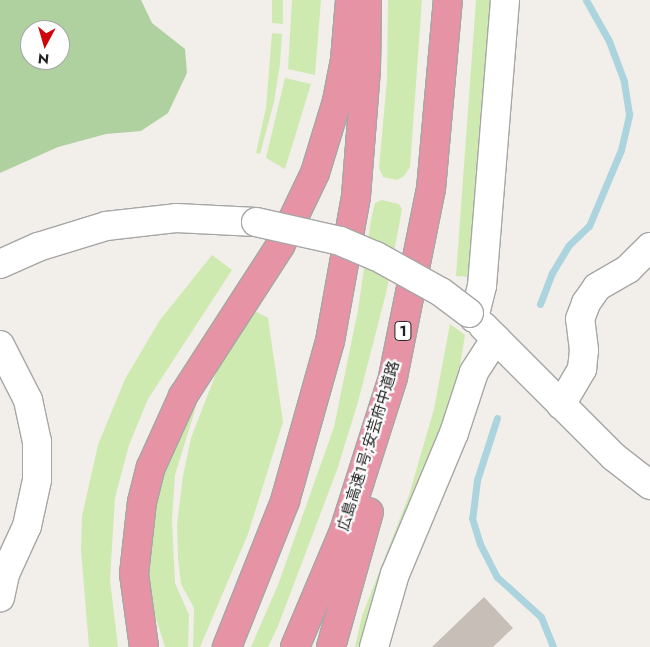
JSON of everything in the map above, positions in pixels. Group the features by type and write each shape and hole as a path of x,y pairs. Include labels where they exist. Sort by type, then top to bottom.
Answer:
{"highway":[{"path":"144,647 134,574 142,502 151,467 182,396 280,246 315,173 337,101 345,60 350,0"},
{"path":"227,647 285,501 332,331 356,196 366,68 367,0"},
{"name":"広島高速1号;安芸府中道路","path":"295,647 344,531 375,438 392,377 431,190 448,0"},
{"path":"331,647 396,408 412,322 431,190"}],"street":[{"path":"471,315 482,286 506,0"},
{"path":"0,264 38,246 106,226 176,218 256,222 340,242 376,256 424,282 471,315 614,457 650,485"},
{"path":"561,405 582,369 584,350 580,319 586,303 597,287 628,269 650,247"},
{"path":"379,643 395,574 454,434 474,372 496,338"},
{"path":"0,345 28,400 37,442 37,480 27,526 6,574 0,597"}],"green space":[{"path":"0,0 141,0 152,23 185,49 187,73 168,113 141,131 106,134 58,147 0,173"},
{"path":"272,0 283,0 283,24 272,23"},
{"path":"292,0 321,0 315,75 288,69"},
{"path":"388,0 422,0 410,167 404,176 397,180 383,177 379,168 387,79"},
{"path":"476,0 493,0 472,277 456,276"},
{"path":"272,33 282,34 280,64 274,102 260,154 256,153 266,108"},
{"path":"285,78 311,84 285,169 266,158"},
{"path":"382,200 399,204 402,209 387,289 358,402 337,470 278,626 268,647 251,647 278,585 334,427 358,310 371,220 375,203"},
{"path":"212,255 232,270 148,399 129,445 115,498 110,580 118,647 89,647 81,550 82,516 98,445 125,379 160,320"},
{"path":"253,310 268,318 283,422 248,534 200,647 193,647 194,608 181,584 178,558 177,525 183,476 191,438 220,363"},
{"path":"450,324 465,335 455,395 362,647 355,647 362,616 409,495 434,409"},
{"path":"199,397 175,475 172,520 175,583 189,615 188,647 165,647 144,580 152,502 179,424"}],"building":[{"path":"484,597 513,628 493,647 432,647"}],"waterway":[{"path":"540,304 552,273 568,246 589,226 621,150 629,114 624,81 609,41 586,0"},
{"path":"497,418 477,480 472,518 480,544 497,577 541,617 553,647"}]}
